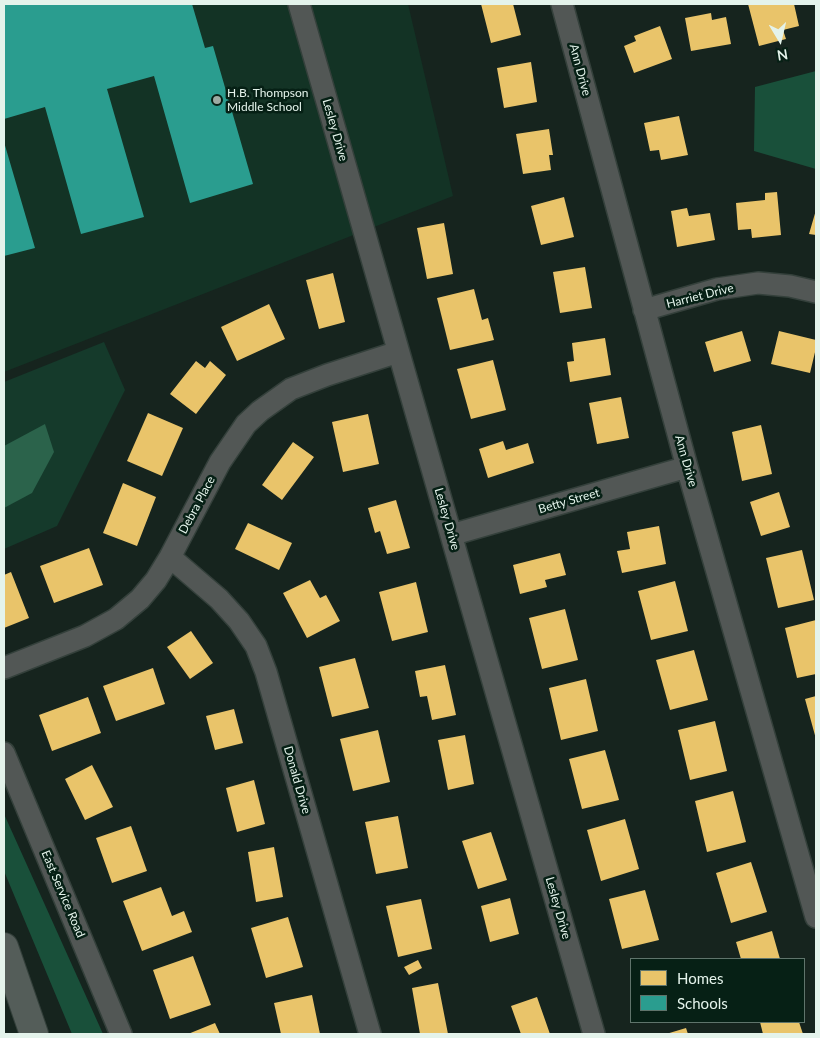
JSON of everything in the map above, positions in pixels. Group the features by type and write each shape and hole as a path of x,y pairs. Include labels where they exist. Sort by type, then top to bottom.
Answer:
{"highway":[{"path":"4,946 34,1034"}],"street":[{"name":"Lesley Drive","path":"299,4 594,1034"},
{"name":"Ann Drive","path":"566,5 644,310 687,467 816,916"},
{"name":"Harriet Drive","path":"644,310 717,289 758,284 790,286 816,292"},
{"name":"Debra Place","path":"4,668 85,636 116,619 140,599 156,580 170,557 220,462 246,424 260,411 291,389 327,374 398,352"},
{"name":"Betty Street","path":"452,535 687,467"},
{"name":"Donald Drive","path":"170,557 219,599 239,621 256,646 266,672 370,1034"},
{"name":"East Service Road","path":"4,753 122,1034"}],"shaded area":[{"name":"H.B. Thompson Middle School","path":"4,4 408,4 453,196 4,372"},
{"path":"816,71 816,169 754,151 755,87"},
{"path":"104,342 125,390 57,526 4,549 4,382"},
{"path":"45,424 54,452 32,493 4,508 4,446"},
{"path":"4,814 103,1034 72,1034 4,871"}],"building: Homes":[{"path":"481,4 513,4 521,35 491,43"},
{"path":"748,4 794,4 799,26 783,30 786,39 759,46"},
{"path":"711,13 712,20 726,17 731,44 691,51 685,18"},
{"path":"660,26 672,59 634,73 624,46 636,41 634,36"},
{"path":"531,62 537,102 504,108 497,68"},
{"path":"679,116 688,155 661,160 659,150 650,151 644,123"},
{"path":"549,129 553,155 549,155 551,170 523,174 516,134"},
{"path":"777,192 781,235 752,238 751,229 738,230 736,203 765,200 765,193"},
{"path":"564,197 574,237 541,245 531,206"},
{"path":"687,208 689,216 710,213 715,240 677,247 671,211"},
{"path":"816,210 816,235 809,234"},
{"path":"444,223 453,274 427,279 417,228"},
{"path":"585,267 592,308 560,313 553,272"},
{"path":"333,273 345,322 319,329 306,280"},
{"path":"474,289 482,320 488,318 494,340 450,350 437,298"},
{"path":"269,304 285,339 237,361 221,327"},
{"path":"742,331 751,361 714,372 705,342"},
{"path":"779,331 816,340 810,373 771,364"},
{"path":"605,338 611,375 570,382 567,362 574,361 572,343"},
{"path":"493,360 506,410 471,419 457,369"},
{"path":"196,361 205,368 210,361 226,375 196,414 170,394"},
{"path":"621,397 629,438 597,444 589,403"},
{"path":"148,413 183,428 162,476 127,461"},
{"path":"368,414 379,464 343,472 332,422"},
{"path":"761,425 772,474 742,481 732,432"},
{"path":"503,441 506,450 528,443 534,463 488,478 479,449"},
{"path":"293,442 314,457 282,500 262,485"},
{"path":"123,483 156,497 137,546 103,533"},
{"path":"779,492 790,527 761,536 750,502"},
{"path":"396,500 410,548 387,554 380,531 375,533 368,508"},
{"path":"248,523 292,543 279,570 235,549"},
{"path":"659,526 666,564 622,573 617,551 630,549 627,532"},
{"path":"89,548 103,585 54,603 40,566"},
{"path":"802,550 814,600 778,608 766,558"},
{"path":"560,553 566,575 545,580 547,587 520,594 513,565"},
{"path":"11,572 29,618 4,628 4,575"},
{"path":"310,580 320,598 326,595 340,621 307,638 283,593"},
{"path":"675,581 688,631 651,640 638,591"},
{"path":"416,582 428,632 392,641 379,592"},
{"path":"565,609 578,660 542,669 529,618"},
{"path":"816,620 816,674 797,678 785,628"},
{"path":"191,631 213,663 190,679 167,647"},
{"path":"694,650 708,700 670,710 656,660"},
{"path":"355,658 369,708 332,717 319,667"},
{"path":"445,665 456,715 432,720 427,696 420,697 415,671"},
{"path":"153,668 165,704 116,721 103,686"},
{"path":"586,679 598,731 561,740 549,688"},
{"path":"816,696 816,739 805,699"},
{"path":"88,697 101,733 52,751 39,715"},
{"path":"234,709 243,743 215,750 206,716"},
{"path":"715,721 727,771 690,780 678,730"},
{"path":"378,730 390,782 353,791 340,739"},
{"path":"465,735 474,784 448,790 438,740"},
{"path":"605,750 619,800 582,809 569,759"},
{"path":"92,765 113,807 85,820 65,779"},
{"path":"254,780 265,824 237,832 226,788"},
{"path":"733,791 746,842 707,852 695,801"},
{"path":"398,816 408,868 376,874 365,822"},
{"path":"625,819 639,869 601,881 587,830"},
{"path":"131,826 147,871 112,883 96,838"},
{"path":"491,832 507,880 478,889 462,841"},
{"path":"274,847 283,897 256,902 248,852"},
{"path":"751,862 767,912 731,923 716,873"},
{"path":"161,887 172,916 184,911 192,932 142,951 123,901"},
{"path":"645,890 659,940 622,949 609,899"},
{"path":"510,898 519,934 490,942 481,906"},
{"path":"421,899 432,949 398,957 386,906"},
{"path":"288,917 303,967 266,978 251,928"},
{"path":"772,931 780,958 741,958 736,942"},
{"path":"193,956 211,1005 170,1019 153,970"},
{"path":"418,960 422,968 409,975 404,967"},
{"path":"438,983 448,1034 420,1034 412,988"},
{"path":"312,995 320,1034 281,1034 274,1003"},
{"path":"537,997 550,1034 521,1034 511,1006"},
{"path":"215,1023 220,1034 188,1034"},
{"path":"760,1023 799,1023 803,1034 763,1034"},
{"path":"686,1028 688,1034 666,1034"}],"building: Schools":[{"path":"4,4 192,4 205,48 213,46 253,184 190,203 154,76 107,89 144,217 81,234 45,107 4,119"},
{"path":"4,142 35,248 4,256"}],"place":[{"name":"H.B. Thompson Middle School","path":"217,100"}]}
